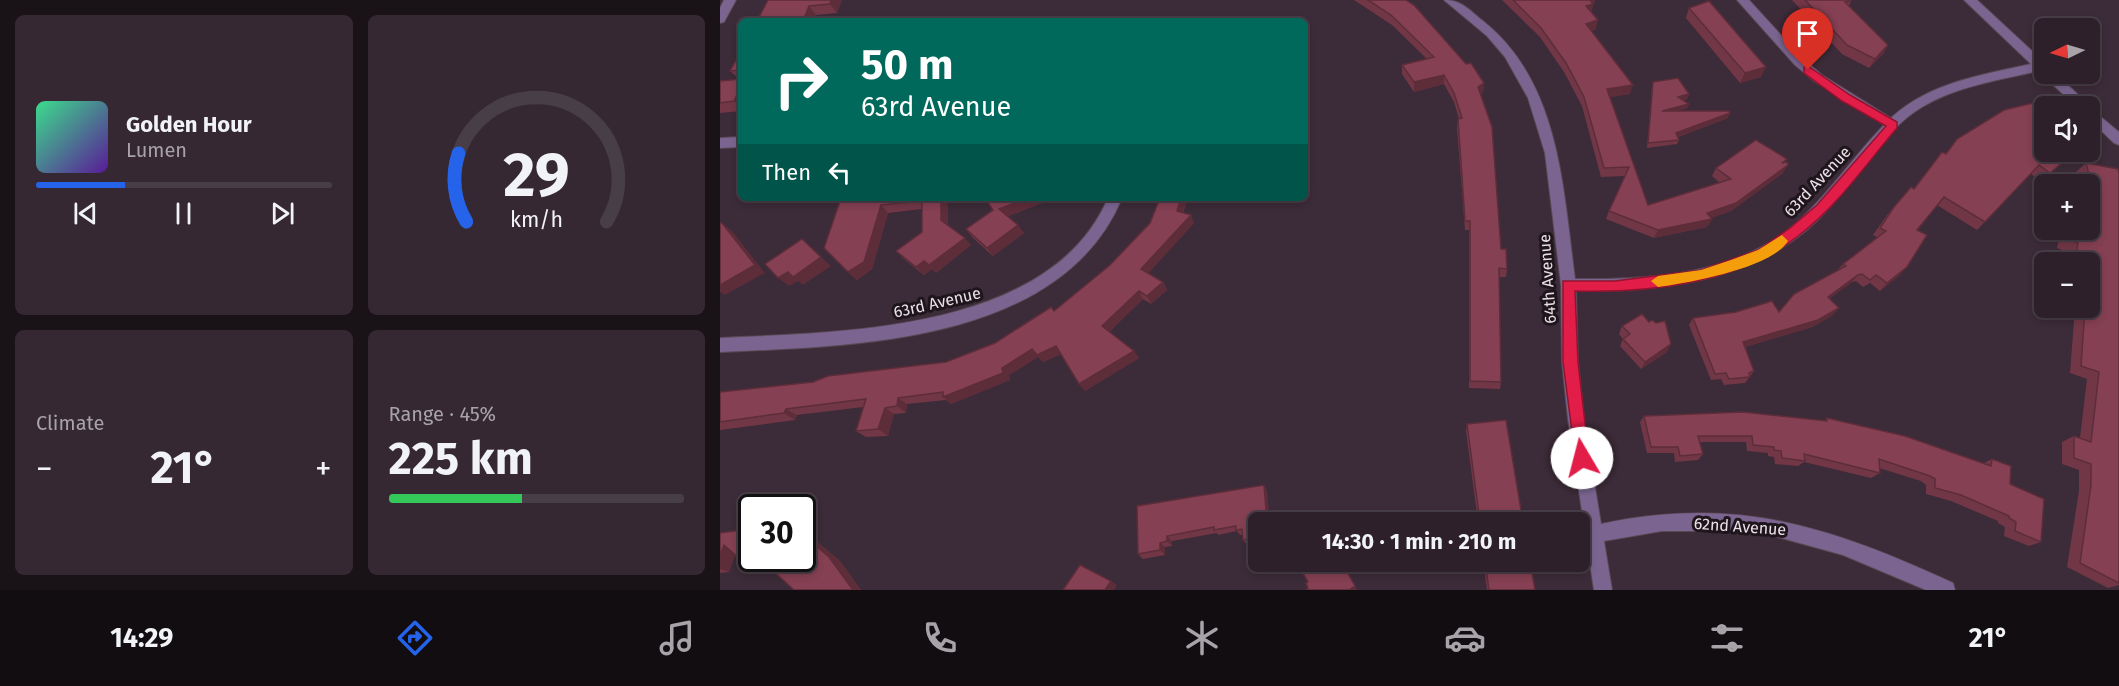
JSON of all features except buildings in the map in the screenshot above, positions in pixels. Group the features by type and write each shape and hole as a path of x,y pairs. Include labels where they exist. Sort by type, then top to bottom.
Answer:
{"street":[{"path":"720,19 730,0"},
{"name":"64th Avenue","path":"1450,0 1491,33 1510,55 1534,98 1552,153 1568,285 1570,362 1603,590"},
{"path":"1743,0 1799,62 1818,78 1893,125"},
{"path":"1970,0 2034,60"},
{"name":"63rd Avenue","path":"1568,285 1615,286 1701,275 1762,254 1794,232 1821,208 1893,125 1915,105 1945,92 2034,72"},
{"path":"2060,84 2072,96"},
{"path":"2100,122 2119,140"},
{"path":"720,143 738,142"},
{"name":"63rd Avenue","path":"720,345 814,340 903,331 980,313 1012,298 1068,262 1095,238 1108,218 1114,201"},
{"name":"62nd Avenue","path":"1594,534 1661,522 1724,521 1800,531 1851,547 1946,590"}],"slow traffic":[{"path":"1658,281 1701,275 1733,265 1762,254 1782,241"}],"route":[{"path":"1582,458 1570,362 1568,285 1615,286 1701,275 1762,254 1794,232 1821,208 1893,125 1846,98 1808,70"}]}
